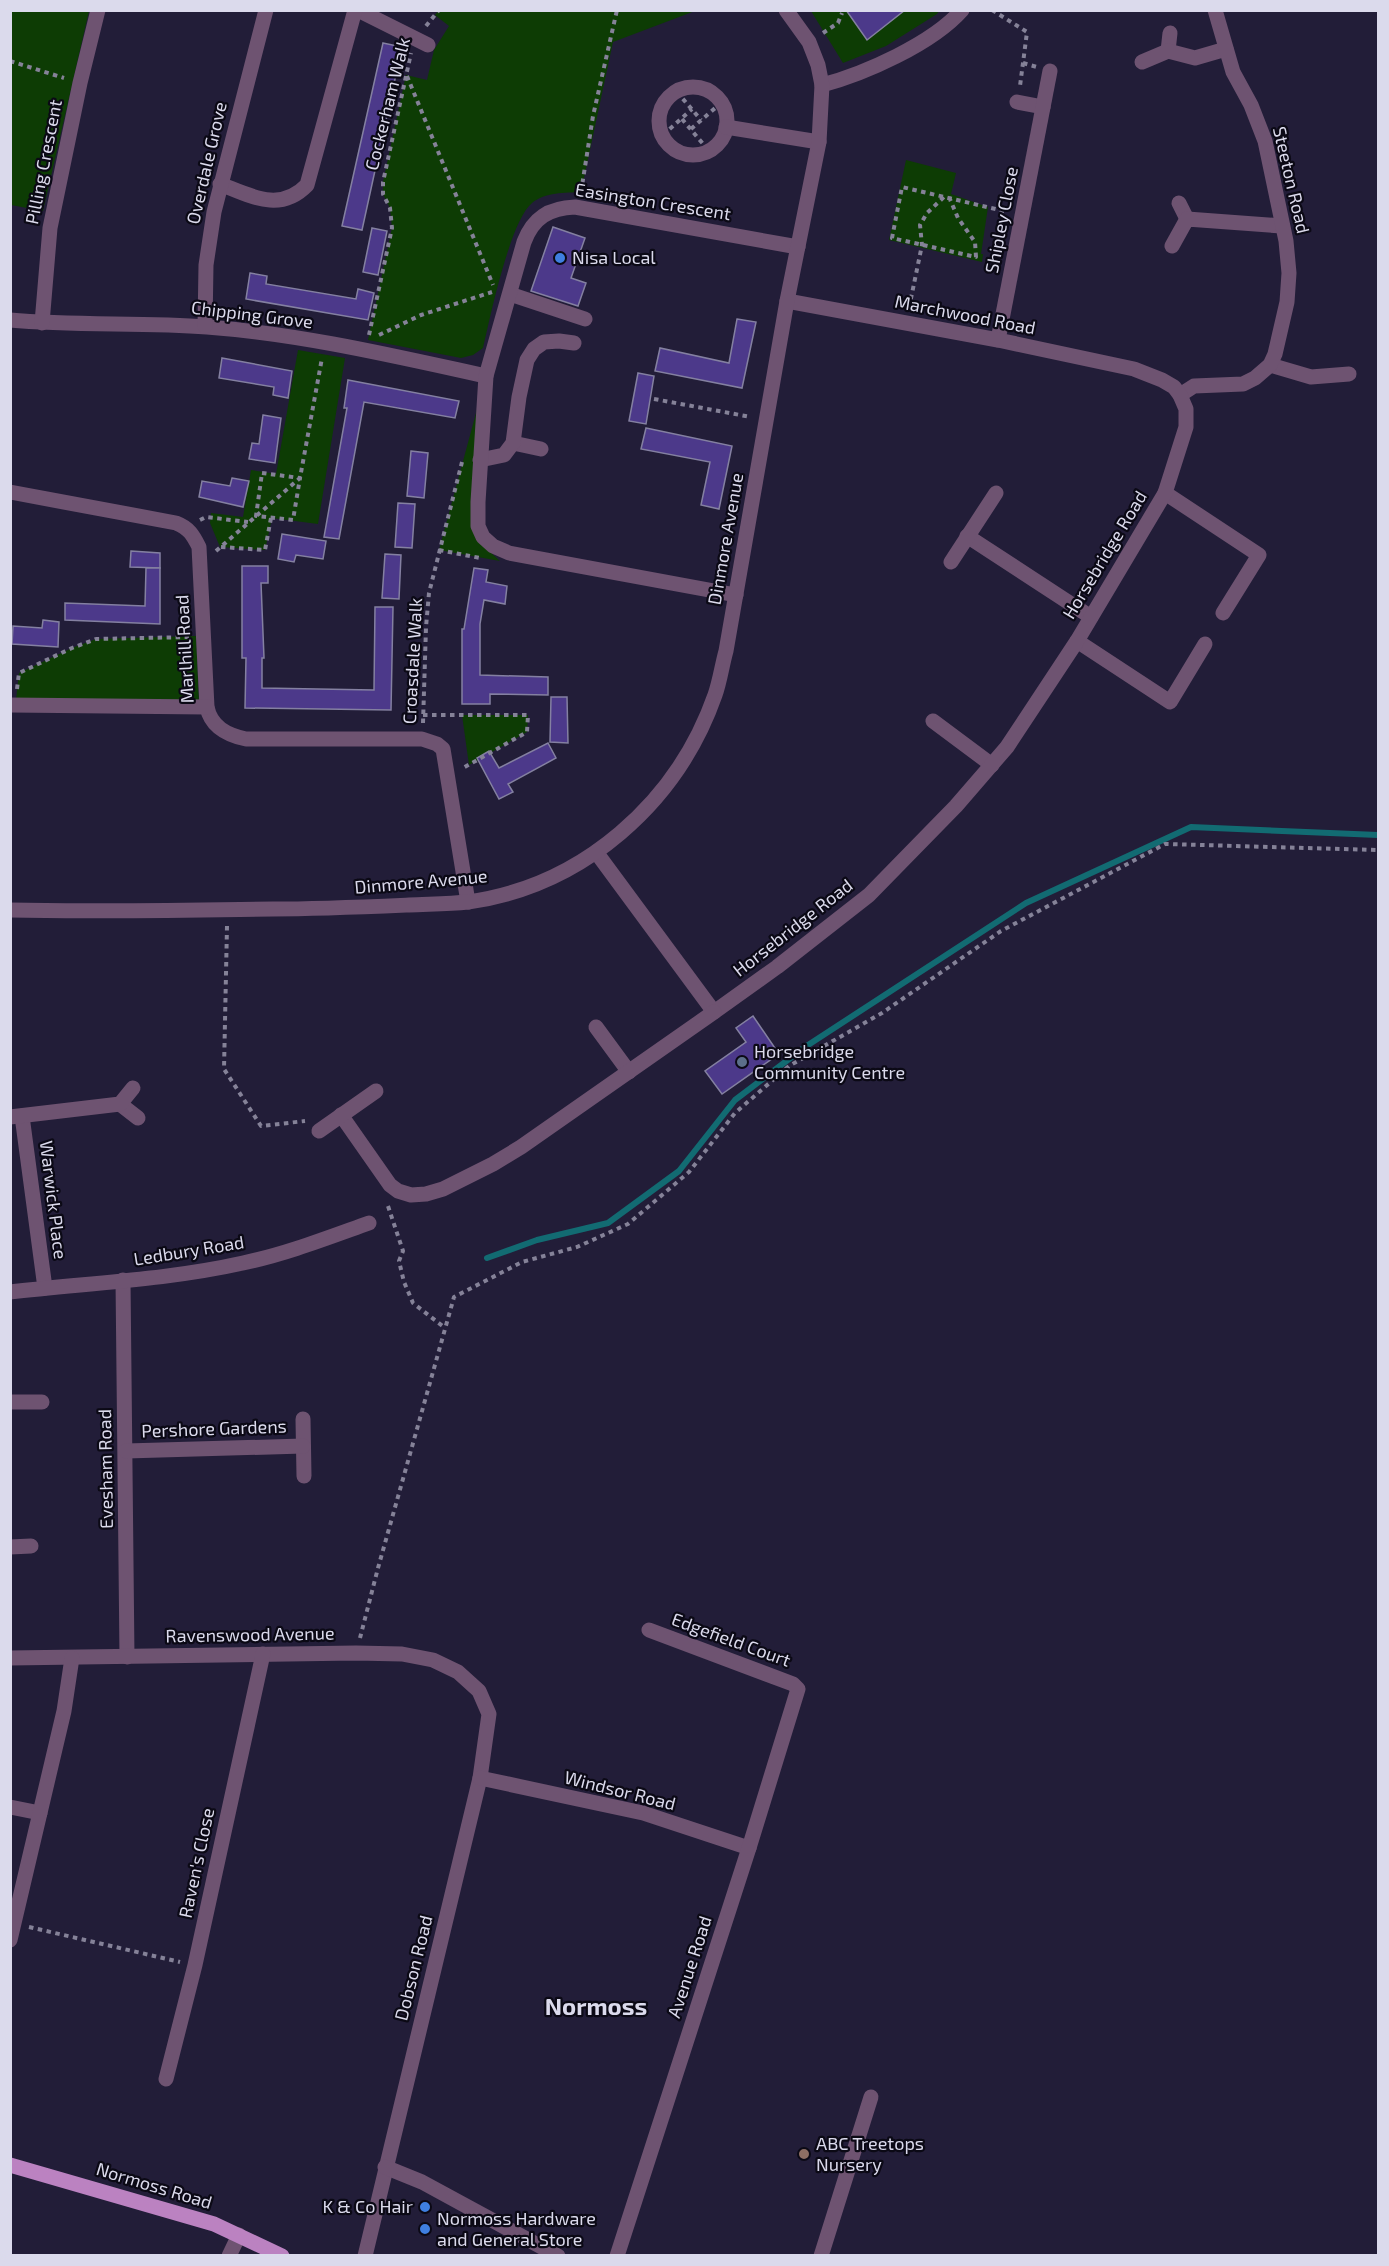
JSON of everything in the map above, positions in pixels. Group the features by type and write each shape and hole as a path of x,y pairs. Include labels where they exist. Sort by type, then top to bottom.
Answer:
{"main road":[{"name":"Normoss Road","path":"10,2165 214,2224 282,2256"}],"street":[{"name":"Pilling Crescent","path":"42,323 50,228 80,83 98,10"},
{"name":"Overdale Grove","path":"205,326 206,265 220,184 266,10"},
{"path":"220,184 257,198 280,201 292,198 307,185 356,10 421,42"},
{"name":"Dinmore Avenue","path":"10,910 329,909 468,902 512,892 570,868 596,852 627,828 657,799 696,740 716,693 736,595 787,301 819,142 822,85 818,65 808,42 786,10"},
{"path":"822,85 849,78 902,52 941,29 962,10"},
{"name":"Steeton Road","path":"1215,10 1233,72 1251,105 1265,141 1282,226 1289,273 1287,302 1275,354 1270,365"},
{"path":"1168,51 1170,33"},
{"path":"1142,62 1168,51 1195,58 1226,49"},
{"name":"Shipley Close","path":"998,340 1050,71"},
{"path":"693,87 703,89 712,93 721,103 727,117 726,127 717,145 699,154 679,152 670,147 660,129 660,113 668,99 676,92 693,87"},
{"path":"1017,102 1043,107"},
{"path":"726,127 819,142"},
{"path":"1179,203 1187,219"},
{"name":"Easington Crescent","path":"736,595 509,553 493,546 483,537 478,526 486,376 530,228 545,214 562,207 578,208 798,247"},
{"path":"1187,219 1282,226"},
{"path":"1172,246 1187,219"},
{"path":"510,294 585,319"},
{"name":"Marchwood Road","path":"787,301 998,340 1134,369 1162,380 1174,387 1180,395"},
{"name":"Chipping Grove","path":"10,320 42,323 205,326 258,332 366,350 486,376"},
{"path":"480,460 504,455 513,443 527,360 534,349 544,342 574,343"},
{"path":"1180,395 1194,386 1243,384 1255,378 1270,365 1311,377 1348,374"},
{"name":"Horsebridge Road","path":"341,1115 390,1185 398,1191 411,1195 443,1189 521,1147 777,967 869,895 948,815 992,765 1013,738 1077,640 1165,493 1186,427 1185,408 1180,395"},
{"path":"513,443 541,449"},
{"path":"10,492 176,523 186,527"},
{"path":"951,562 996,493"},
{"path":"1165,493 1259,555 1223,613"},
{"name":"Marlhill Road","path":"186,527 193,534 199,547 207,707 209,719 216,726 246,739 422,739"},
{"path":"968,536 1091,617"},
{"path":"1077,640 1170,702 1204,644"},
{"path":"13,705 207,707"},
{"path":"933,721 992,765"},
{"path":"422,739 437,744 443,749 468,902"},
{"path":"596,852 714,1012"},
{"path":"596,1027 629,1071"},
{"path":"133,1088 120,1104 138,1118"},
{"path":"320,1131 376,1091"},
{"name":"Warwick Place","path":"45,1288 16,1117 120,1104"},
{"name":"Ledbury Road","path":"10,1292 241,1264 279,1254 369,1223"},
{"name":"Evesham Road","path":"123,1280 127,1657"},
{"path":"10,1402 42,1402"},
{"name":"Pershore Gardens","path":"303,1419 304,1476"},
{"name":"Pershore Gardens","path":"126,1451 303,1446"},
{"path":"10,1547 31,1546"},
{"name":"Edgefield Court","path":"649,1630 793,1684 798,1689"},
{"name":"Raven's Close","path":"166,2079 195,1965 263,1654"},
{"name":"Ravenswood Avenue","path":"10,1659 402,1654 433,1660 458,1672 479,1691"},
{"path":"10,1940 64,1711 72,1658"},
{"name":"Avenue Road","path":"617,2256 798,1689"},
{"name":"Dobson Road","path":"365,2256 480,1778 489,1714 479,1691"},
{"name":"Windsor Road","path":"480,1778 643,1813 749,1848"},
{"path":"10,1807 40,1813"},
{"path":"821,2256 871,2097"},
{"path":"386,2167 422,2182 558,2256"},
{"path":"229,2256 238,2235"}],"path":[{"name":"Cockerham Walk","path":"406,75 495,291 421,315 368,340 392,228 390,208 383,194 382,182 406,75 439,10"},
{"path":"578,208 593,116 617,10"},
{"path":"992,10 1028,32 1017,102"},
{"path":"808,42 838,23 842,13"},
{"path":"10,61 80,83"},
{"path":"676,92 701,120"},
{"path":"691,129 721,103"},
{"path":"663,135 692,110"},
{"path":"682,119 709,151"},
{"path":"947,196 958,218 975,242 976,257 892,238 903,187 947,196 1022,215"},
{"path":"906,323 922,245 920,225 927,213 947,196"},
{"path":"256,516 293,520 325,343"},
{"path":"654,399 767,420"},
{"name":"Croasdale Walk","path":"422,739 428,604 462,461"},
{"path":"256,516 262,473 300,478"},
{"path":"200,567 300,478"},
{"path":"186,527 206,517 249,522"},
{"path":"220,547 265,550 271,518"},
{"path":"13,705 19,673 96,639 204,636"},
{"path":"423,715 528,715 527,732 449,775"},
{"path":"357,1653 378,1568 454,1297 522,1262 577,1247 628,1224 689,1172 735,1113 789,1066 882,1013 1002,931 1166,844 1378,850"},
{"path":"227,910 224,1069 261,1126 312,1120 320,1131"},
{"path":"388,1206 402,1245 403,1251 399,1261 404,1282 413,1303 445,1328"},
{"path":"14,1923 195,1965"}],"green space":[{"path":"439,10 695,11 613,42 581,192 555,194 537,199 524,213 516,229 502,271 483,348 473,355 461,358 368,340 392,228 390,208 383,194 383,182 406,75 427,80 434,50 449,26 435,15"},
{"path":"10,11 89,11 43,211 11,205"},
{"path":"811,11 939,11 886,46 843,63"},
{"path":"906,160 956,173 951,194 988,207 981,254 983,254 982,262 889,240"},
{"path":"298,350 345,358 318,524 272,518 265,550 220,547 210,523 211,513 243,517 251,470 276,474"},
{"path":"486,376 478,541 500,561 439,550"},
{"path":"196,636 199,703 16,700 19,673 96,639"},
{"path":"462,715 528,715 527,732 469,765"}],"building":[{"path":"846,10 905,10 867,40"},
{"path":"383,43 402,47 362,230 342,226"},
{"name":"Nisa Local","path":"553,227 585,238 571,278 586,283 578,306 531,291"},
{"path":"372,228 387,231 378,275 363,272"},
{"path":"250,273 267,276 266,284 356,299 358,289 374,293 368,320 246,299"},
{"path":"737,319 756,322 742,388 655,371 660,348 729,363"},
{"path":"222,358 292,371 288,398 273,395 274,387 219,378"},
{"path":"638,373 654,376 646,424 629,421"},
{"path":"348,380 459,401 455,418 364,402 339,539 324,537 347,408 344,408"},
{"path":"263,415 281,418 275,463 249,459 252,443 259,444"},
{"path":"646,428 732,446 719,509 701,505 710,462 641,449"},
{"path":"411,451 428,453 424,498 407,496"},
{"path":"232,478 249,481 243,507 199,497 202,481 230,486"},
{"path":"398,503 415,504 412,548 395,547"},
{"path":"282,534 326,541 323,559 296,555 294,562 278,559"},
{"path":"131,551 160,553 160,568 130,567"},
{"path":"385,554 401,555 399,599 382,598"},
{"path":"242,566 268,566 268,583 261,583 264,658 262,658 262,688 374,690 375,607 393,607 391,710 245,708 246,658 242,658"},
{"path":"146,568 160,568 160,624 65,620 65,603 145,606"},
{"path":"474,568 488,570 486,582 507,586 505,604 484,600 480,624 480,675 548,677 548,695 490,694 490,704 462,704 462,629 464,629"},
{"path":"43,620 59,622 58,647 12,644 13,626 42,628"},
{"path":"551,697 567,697 568,743 550,742"},
{"path":"548,743 556,758 508,784 513,792 499,799 477,758 489,751 499,768"},
{"name":"Horsebridge Community Centre","path":"753,1016 779,1054 722,1094 705,1071 746,1042 736,1028"}],"waterway":[{"path":"487,1258 537,1240 608,1223 679,1171 735,1100 805,1047 1026,903 1191,827 1378,835"}],"place":[{"name":"Nisa Local","path":"560,258"},
{"name":"Horsebridge Community Centre","path":"742,1062"},
{"name":"ABC Treetops Nursery","path":"804,2154"},
{"name":"K & Co Hair","path":"425,2207"},
{"name":"Normoss Hardware and General Store","path":"425,2229"}],"district":[{"name":"Normoss","path":"596,2007"}]}
